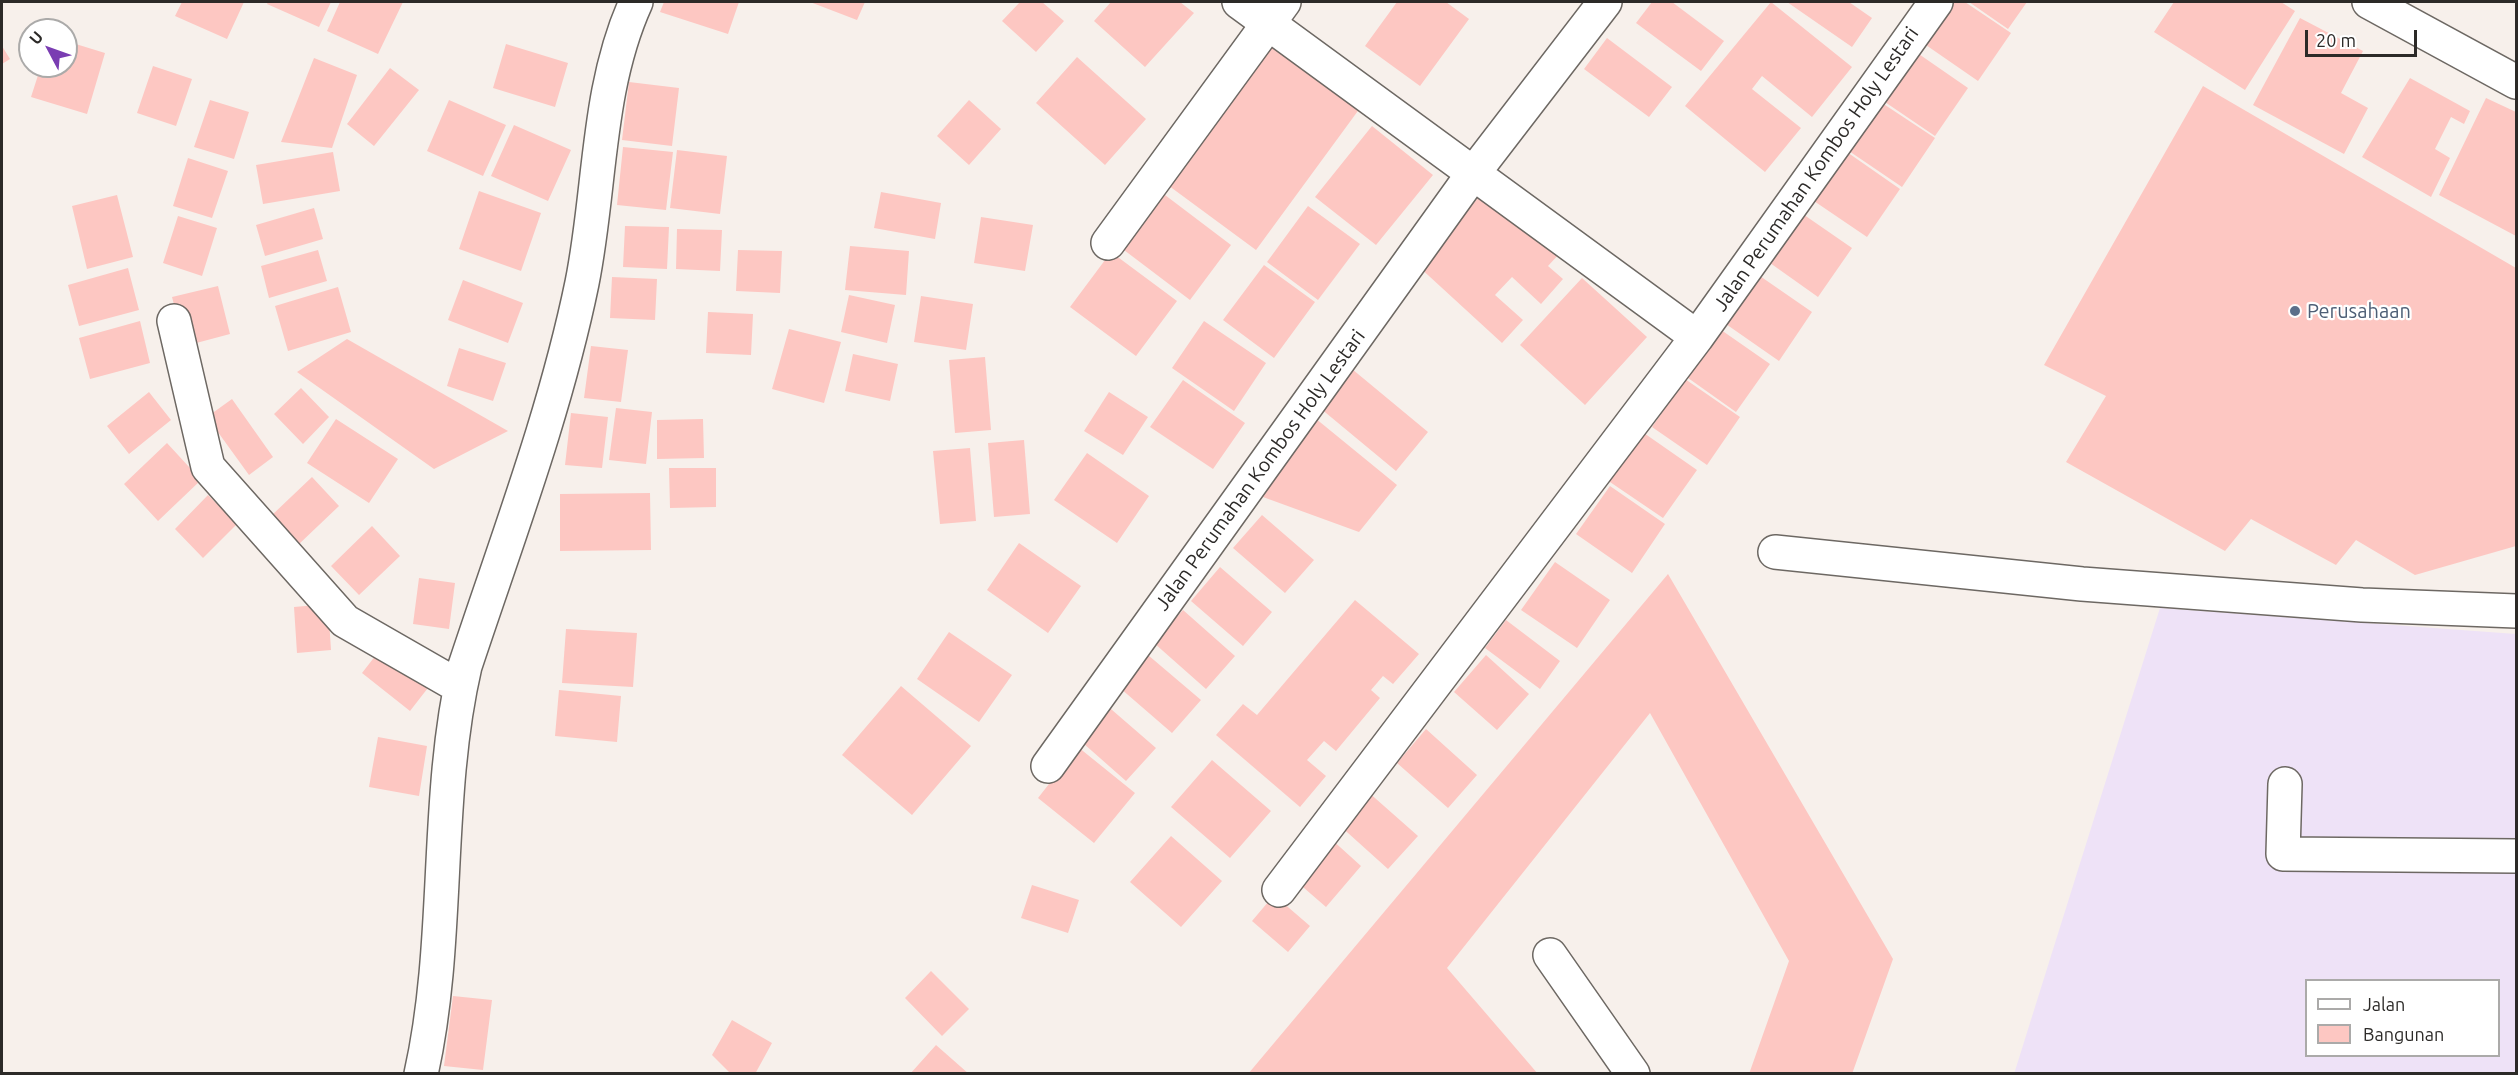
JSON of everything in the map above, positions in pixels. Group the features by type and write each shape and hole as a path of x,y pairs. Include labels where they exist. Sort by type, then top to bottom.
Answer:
{"street":[{"path":"421,1074 432,1022 451,750 460,687 509,531 548,419 582,282 607,93 636,2"},
{"path":"1239,2 1276,12 1472,175 1697,337"},
{"name":"Jalan Perumahan Kombos Holy Lestari","path":"1048,766 1472,175 1605,2"},
{"name":"Jalan Perumahan Kombos Holy Lestari","path":"1279,890 1697,337 1936,2"},
{"path":"2369,2 2517,82"},
{"path":"1108,243 1276,12"},
{"path":"174,321 208,467 345,621 460,687"},
{"path":"1775,552 2082,584 2362,605 2517,611"},
{"path":"2285,784 2283,854 2517,856"},
{"path":"1550,955 1633,1074"}],"shaded area":[{"path":"2160,608 2516,634 2516,1073 2014,1074"}],"building":[{"path":"182,2 244,2 227,39 175,16"},
{"path":"268,2 331,2 319,27 267,4"},
{"path":"340,2 403,2 378,54 327,31"},
{"path":"664,2 739,2 728,34 660,12"},
{"path":"810,2 865,2 857,20"},
{"path":"1020,2 1042,2 1064,21 1036,52 1002,21"},
{"path":"1111,2 1180,2 1194,13 1145,67 1094,21"},
{"path":"1397,2 1446,2 1469,19 1420,86 1365,46"},
{"path":"1652,2 1672,2 1724,41 1701,71 1636,23"},
{"path":"1771,2 1852,67 1812,117 1762,76 1752,89 1801,128 1765,172 1685,106"},
{"path":"1787,2 1849,2 1872,18 1852,47"},
{"path":"1951,2 1965,2 2011,33 1978,81 1923,43"},
{"path":"1969,2 2027,2 2008,29"},
{"path":"2174,2 2281,2 2295,11 2245,90 2154,32"},
{"path":"2300,18 2363,51 2341,93 2368,108 2344,154 2253,105"},
{"path":"1268,35 1363,104 1256,250 1161,180"},
{"path":"1607,38 1672,87 1649,117 1584,69"},
{"path":"506,44 568,63 555,107 493,88"},
{"path":"78,45 105,53 87,114 31,97 37,78 78,78"},
{"path":"2,46 10,59 2,64"},
{"path":"1913,50 1968,88 1935,136 1879,98"},
{"path":"1077,57 1146,119 1105,165 1036,103"},
{"path":"314,58 357,75 332,148 281,142"},
{"path":"153,66 192,79 176,126 137,113"},
{"path":"390,68 419,90 374,146 347,124"},
{"path":"2410,78 2470,111 2464,124 2451,117 2435,149 2450,158 2431,197 2362,157"},
{"path":"629,82 679,88 672,146 622,140"},
{"name":"Perusahaan","path":"2203,86 2516,268 2516,546 2415,575 2356,540 2336,565 2251,519 2225,551 2066,462 2106,396 2044,365"},
{"path":"2486,98 2516,112 2516,236 2439,195"},
{"path":"210,100 249,112 234,159 194,147"},
{"path":"449,100 506,125 483,176 427,151"},
{"path":"969,100 1001,129 969,165 937,136"},
{"path":"1879,101 1935,138 1902,187 1846,149"},
{"path":"514,125 571,150 548,201 491,176"},
{"path":"1372,126 1433,175 1376,245 1315,197"},
{"path":"623,147 673,152 666,210 617,205"},
{"path":"677,150 727,156 720,214 670,208"},
{"path":"1844,150 1900,189 1867,237 1811,199"},
{"path":"333,152 340,191 263,204 256,165"},
{"path":"188,158 228,171 212,218 173,206"},
{"path":"479,191 541,213 521,271 459,249"},
{"path":"881,192 941,203 935,239 874,228"},
{"path":"117,195 133,257 87,269 72,206"},
{"path":"1165,195 1231,245 1190,300 1124,250"},
{"path":"1481,195 1510,222 1518,213 1560,253 1548,266 1563,279 1541,304 1512,277 1495,295 1523,320 1502,343 1417,265"},
{"path":"1308,206 1360,244 1318,300 1267,262"},
{"path":"314,208 323,239 265,256 256,225"},
{"path":"1797,210 1852,248 1818,297 1763,258"},
{"path":"178,216 217,228 202,276 163,263"},
{"path":"981,217 1033,225 1025,271 974,263"},
{"path":"625,226 669,227 667,269 623,267"},
{"path":"677,229 722,230 720,271 676,269"},
{"path":"850,246 909,251 906,295 845,290"},
{"path":"318,250 327,281 269,298 261,266"},
{"path":"738,250 782,251 780,293 736,291"},
{"path":"1111,252 1177,301 1136,356 1070,307"},
{"path":"1264,265 1315,302 1274,358 1223,320"},
{"path":"128,268 139,310 79,326 68,285"},
{"path":"1757,274 1812,312 1779,361 1723,322"},
{"path":"612,277 657,279 655,320 610,318"},
{"path":"1582,278 1647,337 1585,405 1520,345"},
{"path":"463,280 523,303 508,343 448,320"},
{"path":"218,286 230,334 185,346 172,297"},
{"path":"338,287 351,332 288,351 275,306"},
{"path":"849,295 895,305 887,343 841,332"},
{"path":"921,296 973,304 966,350 914,342"},
{"path":"708,312 753,314 751,355 706,353"},
{"path":"140,321 150,363 90,379 79,338"},
{"path":"1204,321 1266,363 1234,411 1172,368"},
{"path":"1714,325 1770,364 1736,412 1681,373"},
{"path":"789,329 841,342 824,403 772,389"},
{"path":"347,339 508,431 434,469 297,372"},
{"path":"591,346 628,350 621,402 584,398"},
{"path":"459,348 506,363 493,401 447,386"},
{"path":"853,354 898,364 890,401 845,391"},
{"path":"985,357 991,430 955,433 949,360"},
{"path":"1352,369 1428,432 1396,471 1320,408"},
{"path":"1685,379 1740,417 1707,465 1652,427"},
{"path":"1183,380 1245,423 1213,469 1150,427"},
{"path":"301,388 329,417 303,444 274,414"},
{"path":"149,392 171,420 129,454 107,426"},
{"path":"1109,392 1148,417 1123,455 1084,431"},
{"path":"232,399 273,457 249,475 207,417"},
{"path":"616,408 652,412 646,464 609,460"},
{"path":"571,413 608,417 602,468 565,465"},
{"path":"1315,418 1397,485 1359,532 1252,493"},
{"path":"336,419 398,459 369,503 307,463"},
{"path":"703,419 704,458 657,459 657,420"},
{"path":"1641,431 1697,470 1663,518 1607,480"},
{"path":"1024,440 1030,514 994,517 988,443"},
{"path":"167,443 201,480 158,521 124,484"},
{"path":"970,448 976,521 940,524 933,451"},
{"path":"1087,453 1149,496 1117,543 1054,500"},
{"path":"669,468 716,468 716,507 670,508"},
{"path":"312,477 339,506 298,545 271,516"},
{"path":"1610,486 1665,524 1632,573 1576,534"},
{"path":"650,493 651,550 560,551 560,494"},
{"path":"208,495 237,524 203,558 175,529"},
{"path":"1262,515 1314,560 1285,593 1233,548"},
{"path":"372,526 400,556 359,595 331,566"},
{"path":"1019,543 1081,586 1048,633 987,590"},
{"path":"1555,562 1610,600 1577,648 1521,610"},
{"path":"1220,567 1272,612 1243,646 1191,601"},
{"path":"1668,574 1893,959 1852,1074 1749,1074 1789,961 1650,713 1447,968 1538,1074 1248,1074"},
{"path":"419,578 455,583 449,629 413,624"},
{"path":"1355,600 1419,654 1393,684 1383,676 1371,690 1380,698 1336,751 1324,741 1307,760 1326,776 1300,807 1216,735 1243,704 1257,715"},
{"path":"328,604 331,650 297,653 294,607"},
{"path":"1183,610 1235,656 1206,689 1154,643"},
{"path":"1506,620 1560,661 1540,689 1485,648"},
{"path":"566,629 637,633 633,687 562,683"},
{"path":"949,632 1012,675 979,722 917,679"},
{"path":"383,646 431,684 410,711 362,673"},
{"path":"1148,655 1201,700 1172,733 1120,688"},
{"path":"1486,655 1529,694 1497,730 1454,692"},
{"path":"901,686 971,746 912,815 842,755"},
{"path":"559,690 621,696 617,742 555,736"},
{"path":"1104,703 1156,748 1126,781 1075,736"},
{"path":"1426,729 1477,775 1448,808 1397,763"},
{"path":"378,737 427,746 419,796 369,787"},
{"path":"1078,747 1135,793 1094,843 1038,798"},
{"path":"1212,760 1271,811 1230,858 1171,807"},
{"path":"1367,791 1418,836 1388,869 1338,824"},
{"path":"1171,836 1222,881 1181,927 1130,882"},
{"path":"1330,838 1361,866 1326,907 1296,881"},
{"path":"1032,885 1079,900 1068,933 1021,918"},
{"path":"1274,895 1310,926 1288,952 1252,921"},
{"path":"931,971 969,1009 942,1036 905,998"},
{"path":"453,996 492,1000 483,1070 444,1066"},
{"path":"732,1020 772,1043 755,1074 731,1074 712,1055"},
{"path":"936,1045 969,1074 910,1074"}],"place":[{"name":"Perusahaan","path":"2295,311"}]}
